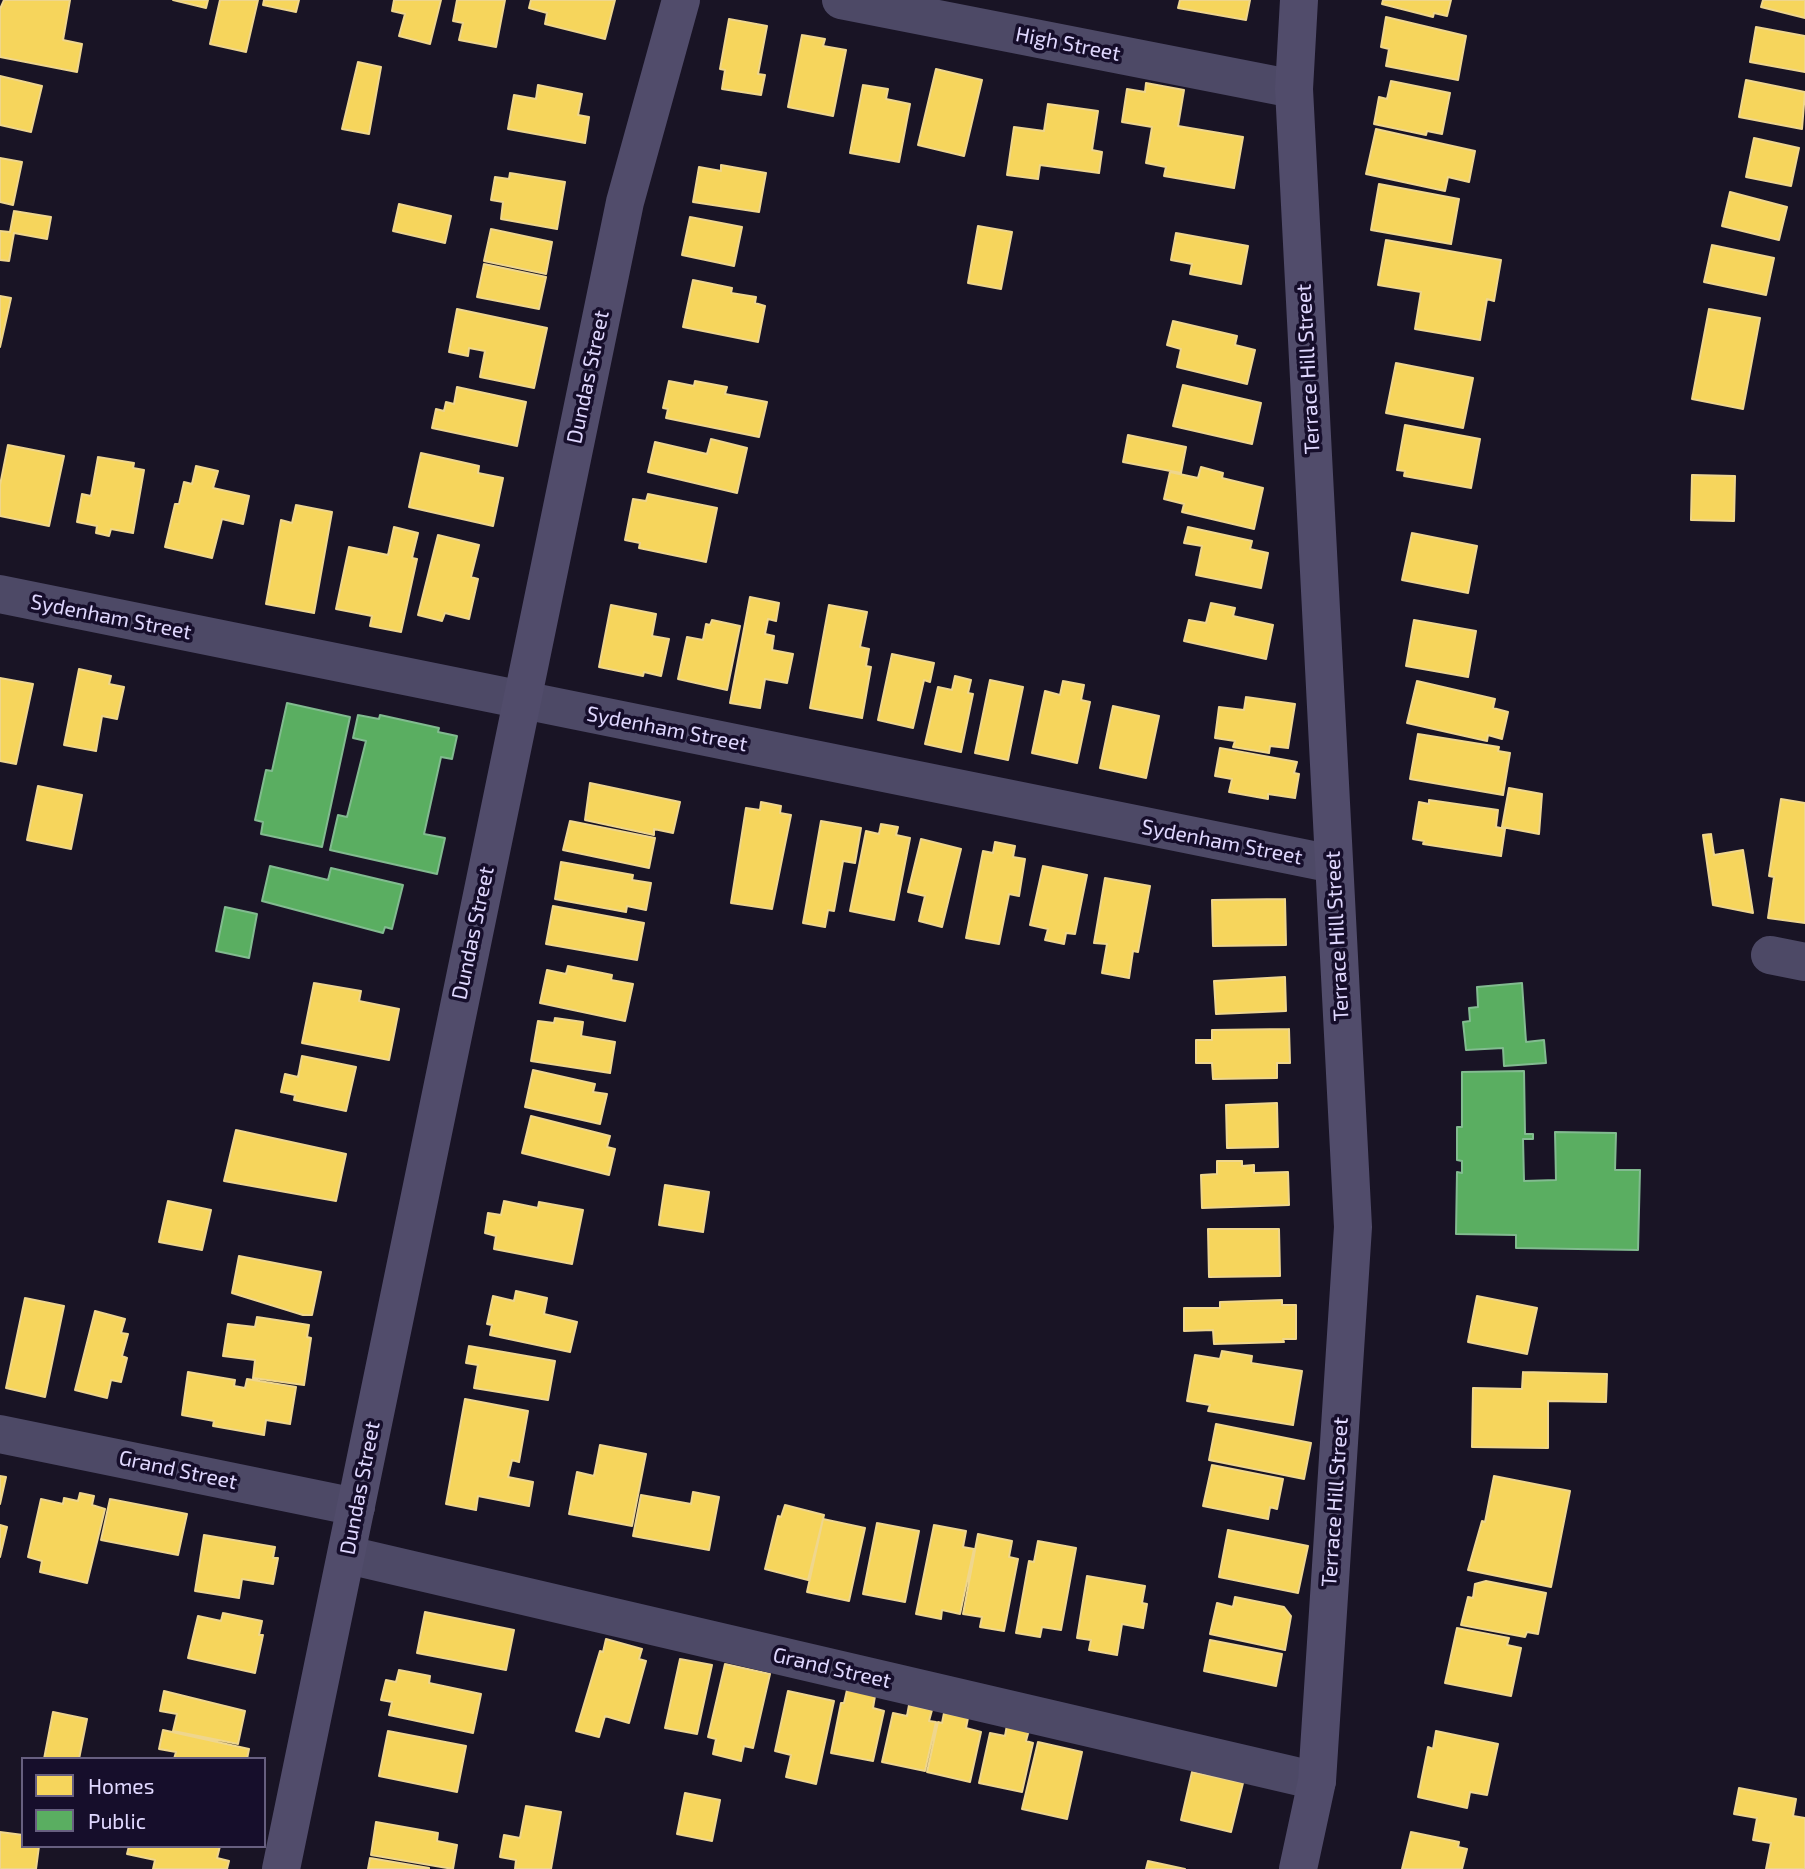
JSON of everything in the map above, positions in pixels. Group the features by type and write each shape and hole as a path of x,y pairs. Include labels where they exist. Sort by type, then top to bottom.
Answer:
{"street":[{"name":"Dundas Street","path":"281,1869 348,1555 625,202 681,0"},
{"name":"High Street","path":"841,0 1294,89"},
{"name":"Terrace Hill Street","path":"1298,1869 1317,1781 1353,1227 1294,89 1299,0"},
{"name":"Sydenham Street","path":"0,594 1333,864"},
{"name":"Grand Street","path":"0,1434 356,1507"},
{"name":"Grand Street","path":"348,1555 1317,1781"}],"building: Homes":[{"path":"4,0 70,0 63,40 82,44 77,72 0,57 0,9"},
{"path":"173,0 208,0 206,8"},
{"path":"220,0 258,0 246,52 210,44"},
{"path":"264,0 299,0 296,12 263,5"},
{"path":"394,0 441,0 430,44 399,36 405,14 392,11"},
{"path":"457,0 505,0 496,47 459,40 463,23 453,21"},
{"path":"531,0 615,0 605,39 545,24 547,13 529,8"},
{"path":"1180,0 1250,0 1246,20 1178,8"},
{"path":"1383,0 1451,0 1447,16 1434,13 1433,17 1382,4"},
{"path":"1763,0 1805,0 1805,18 1761,7"},
{"path":"1386,17 1466,36 1458,80 1386,66 1389,49 1381,47"},
{"path":"729,19 767,26 758,74 765,75 761,95 722,89 725,70 720,69"},
{"path":"1756,27 1805,36 1805,72 1750,62"},
{"path":"802,35 825,39 823,46 846,50 833,116 788,107"},
{"path":"358,62 381,67 369,134 342,129"},
{"path":"936,69 982,80 964,156 918,145"},
{"path":"0,76 42,86 31,132 0,125"},
{"path":"1746,80 1805,92 1802,129 1739,117"},
{"path":"1391,81 1450,93 1442,134 1427,131 1426,135 1374,124 1379,97 1387,99"},
{"path":"1146,83 1184,90 1178,126 1243,137 1234,188 1164,176 1166,167 1146,163 1152,127 1122,122 1127,89 1145,92"},
{"path":"538,85 582,94 578,115 589,117 585,143 508,129 514,95 536,99"},
{"path":"863,85 888,89 886,99 910,104 899,162 850,153"},
{"path":"1048,104 1098,111 1092,150 1102,152 1099,173 1040,165 1038,179 1007,175 1014,127 1044,131"},
{"path":"1376,129 1475,151 1469,182 1448,177 1445,191 1366,174"},
{"path":"1754,138 1799,148 1791,186 1746,177"},
{"path":"0,158 22,162 13,205 0,202"},
{"path":"721,165 766,173 759,212 693,202 699,167 721,171"},
{"path":"510,173 565,182 557,229 501,219 503,202 491,200 495,177 509,179"},
{"path":"1379,184 1459,199 1451,244 1371,230"},
{"path":"1730,192 1787,207 1779,240 1722,226"},
{"path":"399,204 451,216 445,243 393,231"},
{"path":"14,211 51,217 47,239 14,233 9,261 0,260 0,231 10,232"},
{"path":"690,217 742,227 734,266 682,255"},
{"path":"978,226 1012,232 1001,289 968,283"},
{"path":"491,229 552,242 546,274 484,261"},
{"path":"1176,233 1248,246 1241,284 1190,274 1192,264 1171,260"},
{"path":"1386,240 1501,260 1494,301 1487,299 1480,340 1415,329 1421,292 1378,285"},
{"path":"1712,245 1774,258 1766,295 1704,282"},
{"path":"484,264 546,277 539,309 477,297"},
{"path":"693,280 732,288 731,293 756,297 755,303 765,306 758,342 683,327"},
{"path":"0,296 11,298 0,347"},
{"path":"457,309 547,328 534,388 480,377 485,351 469,348 468,356 449,352"},
{"path":"1709,309 1760,318 1743,409 1692,399"},
{"path":"1173,321 1237,336 1235,345 1255,350 1247,384 1177,367 1181,349 1167,345"},
{"path":"1396,363 1473,378 1463,428 1386,413"},
{"path":"669,381 694,386 695,381 727,387 725,394 767,402 759,437 666,418 668,409 663,408"},
{"path":"1183,385 1261,403 1252,444 1173,426"},
{"path":"457,387 526,402 517,446 432,428 436,409 444,411 446,402 454,404"},
{"path":"1405,425 1480,439 1471,488 1404,476 1405,471 1397,470"},
{"path":"1128,435 1186,447 1181,473 1123,462"},
{"path":"711,439 747,448 737,493 648,472 655,442 707,454"},
{"path":"8,445 64,456 49,526 0,516 0,485"},
{"path":"421,453 479,466 478,473 503,478 493,526 409,507"},
{"path":"98,457 134,463 133,468 144,470 133,533 111,529 109,536 96,533 97,526 77,522 82,494 91,496"},
{"path":"196,466 218,471 213,488 249,496 243,524 222,519 212,558 165,547 175,504 179,504 184,482 192,484"},
{"path":"1201,467 1223,473 1222,478 1263,488 1254,529 1182,512 1184,504 1164,499 1170,472 1198,478"},
{"path":"1692,475 1735,476 1734,521 1691,520"},
{"path":"648,494 717,508 706,562 639,548 640,543 625,540 633,499 646,501"},
{"path":"296,505 332,512 314,613 266,604 281,520 292,523"},
{"path":"394,527 418,533 412,558 417,559 401,632 370,626 372,616 336,609 349,547 388,555"},
{"path":"1188,527 1252,541 1250,549 1268,553 1261,588 1196,575 1202,546 1184,543"},
{"path":"1412,533 1477,546 1468,593 1402,580"},
{"path":"438,535 479,545 471,577 478,579 469,619 445,613 442,621 418,615"},
{"path":"750,597 779,603 776,621 768,619 765,634 774,636 772,650 793,654 787,683 765,679 760,708 730,703"},
{"path":"1211,603 1235,608 1233,616 1273,625 1266,659 1184,641 1189,620 1206,623"},
{"path":"611,605 656,614 652,636 669,639 661,676 644,672 643,676 599,667"},
{"path":"829,605 867,612 860,647 869,649 866,666 871,667 862,718 810,708"},
{"path":"712,620 740,626 727,690 678,679 687,637 703,640 706,624 710,625"},
{"path":"1414,620 1476,631 1468,677 1406,666"},
{"path":"892,654 934,663 930,682 924,680 913,728 878,720"},
{"path":"79,669 111,676 109,684 124,687 117,719 102,716 96,751 64,745"},
{"path":"955,676 971,680 968,693 973,694 961,752 925,744 938,687 952,690"},
{"path":"0,678 33,684 16,764 0,761"},
{"path":"990,680 1023,687 1008,760 975,753"},
{"path":"1063,681 1084,685 1081,700 1090,702 1077,763 1032,753 1045,691 1060,695"},
{"path":"1417,681 1495,699 1493,708 1508,712 1502,739 1488,735 1487,741 1407,723"},
{"path":"1246,697 1295,704 1288,748 1270,746 1269,753 1233,747 1235,741 1215,738 1219,707 1244,710"},
{"path":"1113,706 1159,716 1146,778 1100,768"},
{"path":"1418,734 1499,747 1498,751 1510,753 1503,795 1410,779"},
{"path":"1220,748 1297,762 1294,773 1299,774 1295,798 1268,794 1268,799 1229,792 1232,779 1215,776"},
{"path":"590,783 680,802 673,833 654,829 654,835 585,820"},
{"path":"38,786 82,795 71,849 27,840"},
{"path":"1509,788 1542,794 1539,834 1502,827"},
{"path":"1781,799 1805,803 1805,923 1768,918 1774,877 1769,876"},
{"path":"1429,800 1498,810 1496,827 1505,829 1501,856 1423,844 1424,841 1413,839 1419,802 1429,804"},
{"path":"761,802 781,806 780,813 791,815 772,909 731,903 746,808 760,810"},
{"path":"570,821 655,838 649,868 563,850"},
{"path":"821,821 861,828 855,863 843,861 834,911 828,910 825,927 803,923"},
{"path":"881,824 898,827 896,835 910,838 894,920 850,911 866,831 879,834"},
{"path":"1711,834 1714,855 1743,850 1753,913 1713,905 1703,835"},
{"path":"921,839 961,849 942,927 919,921 925,896 908,892"},
{"path":"995,842 1015,846 1013,857 1025,859 1019,896 1009,894 999,944 966,938 983,851 993,853"},
{"path":"561,862 633,875 632,880 651,883 646,910 627,906 626,912 555,899"},
{"path":"1043,866 1087,875 1075,934 1066,933 1064,944 1045,940 1048,929 1030,925"},
{"path":"1105,878 1150,886 1138,952 1133,951 1129,978 1102,973 1107,944 1094,943"},
{"path":"1285,899 1286,945 1213,946 1212,900"},
{"path":"553,906 644,923 637,960 546,944"},
{"path":"568,966 612,975 611,980 633,984 625,1021 540,1003 547,970 566,974"},
{"path":"1285,977 1286,1011 1216,1014 1214,981"},
{"path":"314,983 361,991 359,1001 399,1009 389,1060 302,1043"},
{"path":"555,1018 583,1022 581,1036 615,1042 610,1073 531,1061 538,1021 554,1023"},
{"path":"1289,1029 1290,1063 1277,1063 1277,1078 1213,1079 1212,1063 1196,1063 1196,1040 1212,1040 1212,1030"},
{"path":"302,1056 356,1067 346,1111 294,1100 295,1095 281,1092 285,1074 298,1077"},
{"path":"533,1070 595,1084 593,1092 607,1094 600,1124 525,1107"},
{"path":"1277,1103 1278,1147 1227,1148 1226,1105"},
{"path":"531,1116 610,1136 607,1147 615,1149 609,1175 522,1153"},
{"path":"236,1130 346,1154 336,1201 224,1181"},
{"path":"1217,1161 1242,1161 1242,1166 1254,1165 1254,1173 1288,1172 1289,1205 1202,1208 1201,1175 1217,1174"},
{"path":"665,1185 709,1192 703,1232 659,1225"},
{"path":"168,1201 211,1210 202,1250 159,1242"},
{"path":"504,1201 538,1208 539,1202 583,1210 572,1264 494,1249 496,1236 485,1233 488,1213 501,1215"},
{"path":"1208,1229 1279,1229 1280,1276 1209,1277"},
{"path":"239,1256 321,1272 312,1315 303,1315 232,1293"},
{"path":"516,1291 547,1298 544,1314 577,1322 570,1352 490,1335 492,1325 487,1324 493,1296 514,1301"},
{"path":"1477,1296 1537,1308 1527,1354 1468,1342"},
{"path":"25,1298 64,1306 45,1397 6,1388"},
{"path":"1282,1300 1282,1305 1296,1305 1296,1339 1283,1339 1284,1342 1214,1344 1213,1330 1184,1331 1184,1308 1220,1308 1220,1302"},
{"path":"95,1311 125,1319 121,1333 128,1334 122,1356 127,1358 121,1382 111,1380 107,1398 75,1390"},
{"path":"257,1317 309,1325 307,1337 311,1338 304,1385 253,1378 255,1360 223,1356 228,1324 255,1327"},
{"path":"469,1346 555,1361 548,1400 474,1388 478,1365 466,1363"},
{"path":"1222,1351 1252,1356 1251,1363 1302,1371 1293,1425 1208,1411 1210,1405 1187,1401 1195,1355 1220,1359"},
{"path":"188,1372 235,1380 234,1386 245,1388 247,1379 296,1387 290,1424 266,1420 264,1435 213,1426 214,1421 182,1415"},
{"path":"1523,1372 1607,1374 1606,1402 1548,1401 1548,1448 1472,1447 1473,1388 1522,1389"},
{"path":"465,1399 528,1411 519,1462 512,1460 508,1477 533,1482 529,1506 478,1496 476,1510 446,1504"},
{"path":"1216,1424 1311,1443 1304,1479 1209,1460"},
{"path":"600,1445 646,1454 632,1526 569,1514 577,1472 594,1476"},
{"path":"1212,1465 1283,1479 1277,1509 1270,1507 1268,1519 1203,1506"},
{"path":"0,1476 6,1477 0,1504"},
{"path":"1494,1476 1570,1491 1551,1587 1468,1570 1482,1521 1485,1522"},
{"path":"693,1492 719,1497 709,1550 633,1536 641,1495 691,1504"},
{"path":"80,1493 94,1496 92,1505 105,1509 87,1583 40,1572 42,1561 28,1557 41,1499 63,1504 64,1498 78,1501"},
{"path":"110,1499 187,1514 178,1555 101,1540"},
{"path":"785,1505 824,1515 808,1580 765,1569 778,1516 781,1517"},
{"path":"823,1519 865,1528 849,1601 807,1592"},
{"path":"877,1523 919,1531 905,1602 863,1594"},
{"path":"0,1525 7,1527 0,1557"},
{"path":"934,1525 966,1531 963,1547 974,1549 960,1614 942,1610 941,1619 916,1614"},
{"path":"1228,1530 1308,1546 1298,1593 1219,1577"},
{"path":"978,1534 1012,1541 1009,1557 1018,1559 1004,1631 980,1627 982,1617 963,1614"},
{"path":"204,1535 275,1547 273,1558 278,1558 273,1584 242,1579 239,1598 195,1591"},
{"path":"1038,1541 1076,1548 1061,1630 1042,1627 1040,1637 1016,1633 1029,1561 1034,1562"},
{"path":"1087,1576 1145,1586 1142,1603 1147,1604 1143,1628 1122,1624 1117,1655 1089,1650 1091,1640 1077,1638"},
{"path":"1486,1581 1546,1593 1538,1634 1527,1632 1525,1637 1461,1625 1468,1597 1473,1598 1475,1584"},
{"path":"1235,1597 1284,1607 1291,1616 1285,1650 1210,1634 1217,1603 1233,1607"},
{"path":"425,1612 514,1630 506,1670 417,1653"},
{"path":"223,1613 262,1621 259,1635 263,1635 255,1673 188,1658 198,1616 221,1621"},
{"path":"1457,1628 1509,1638 1507,1645 1521,1648 1511,1696 1445,1683"},
{"path":"606,1639 642,1649 639,1659 646,1661 629,1723 605,1716 599,1737 576,1731"},
{"path":"1210,1640 1282,1654 1276,1686 1204,1671"},
{"path":"680,1659 712,1665 697,1734 665,1728"},
{"path":"725,1664 770,1674 753,1748 744,1746 741,1761 713,1754 716,1739 708,1737"},
{"path":"399,1670 430,1676 429,1683 481,1694 473,1733 389,1715 392,1702 381,1700 386,1680 396,1682"},
{"path":"847,1690 875,1696 873,1708 884,1711 873,1761 831,1753 841,1703 844,1703"},
{"path":"164,1691 245,1711 238,1744 173,1731 177,1714 160,1711"},
{"path":"788,1691 834,1701 816,1784 786,1777 791,1755 775,1751"},
{"path":"909,1705 932,1710 929,1721 936,1722 925,1771 882,1762 893,1713 907,1716"},
{"path":"53,1712 87,1719 79,1757 44,1757"},
{"path":"944,1713 968,1718 966,1728 981,1732 970,1782 927,1772 938,1722 942,1723"},
{"path":"1007,1725 1029,1730 1026,1741 1033,1743 1022,1792 979,1783 990,1733 1005,1736"},
{"path":"163,1730 249,1749 247,1757 175,1757 176,1752 159,1749"},
{"path":"388,1731 466,1746 457,1792 379,1776"},
{"path":"1436,1731 1498,1744 1487,1795 1470,1792 1467,1808 1418,1797 1428,1747 1433,1749"},
{"path":"1038,1742 1082,1752 1067,1819 1022,1809"},
{"path":"1192,1772 1243,1783 1231,1832 1181,1820"},
{"path":"1739,1788 1796,1799 1793,1816 1805,1818 1805,1869 1766,1869 1771,1843 1753,1840 1757,1818 1734,1814"},
{"path":"685,1793 720,1800 712,1841 677,1834"},
{"path":"526,1806 561,1812 551,1869 515,1869 516,1860 500,1857 504,1835 520,1838"},
{"path":"376,1822 438,1833 437,1841 457,1845 453,1869 371,1855"},
{"path":"0,1832 21,1835 21,1848 39,1848 36,1869 0,1869"},
{"path":"1411,1832 1459,1842 1458,1847 1467,1849 1462,1869 1402,1869"},
{"path":"128,1848 220,1848 217,1858 229,1861 227,1869 153,1869 155,1860 127,1854"},
{"path":"370,1858 429,1868 429,1869 368,1869"},
{"path":"1148,1861 1185,1869 1146,1869"}],"building: Public":[{"path":"287,703 350,717 322,847 261,834 263,822 255,820 266,770 272,771"},
{"path":"358,715 379,719 380,715 439,728 438,732 457,736 452,759 441,757 424,834 445,838 437,874 330,850 338,815 347,817 366,741 353,738"},
{"path":"270,866 328,880 331,868 403,885 392,929 385,927 383,933 262,901"},
{"path":"225,907 257,914 249,958 216,951"},
{"path":"1522,983 1526,1042 1544,1040 1546,1063 1504,1066 1503,1048 1466,1050 1463,1022 1470,1021 1469,1008 1478,1007 1477,987"},
{"path":"1524,1071 1525,1134 1533,1134 1533,1139 1523,1139 1524,1181 1556,1180 1555,1132 1616,1133 1615,1170 1640,1170 1638,1250 1516,1248 1516,1235 1456,1234 1457,1172 1462,1173 1462,1161 1457,1160 1457,1127 1462,1127 1462,1072"}]}
